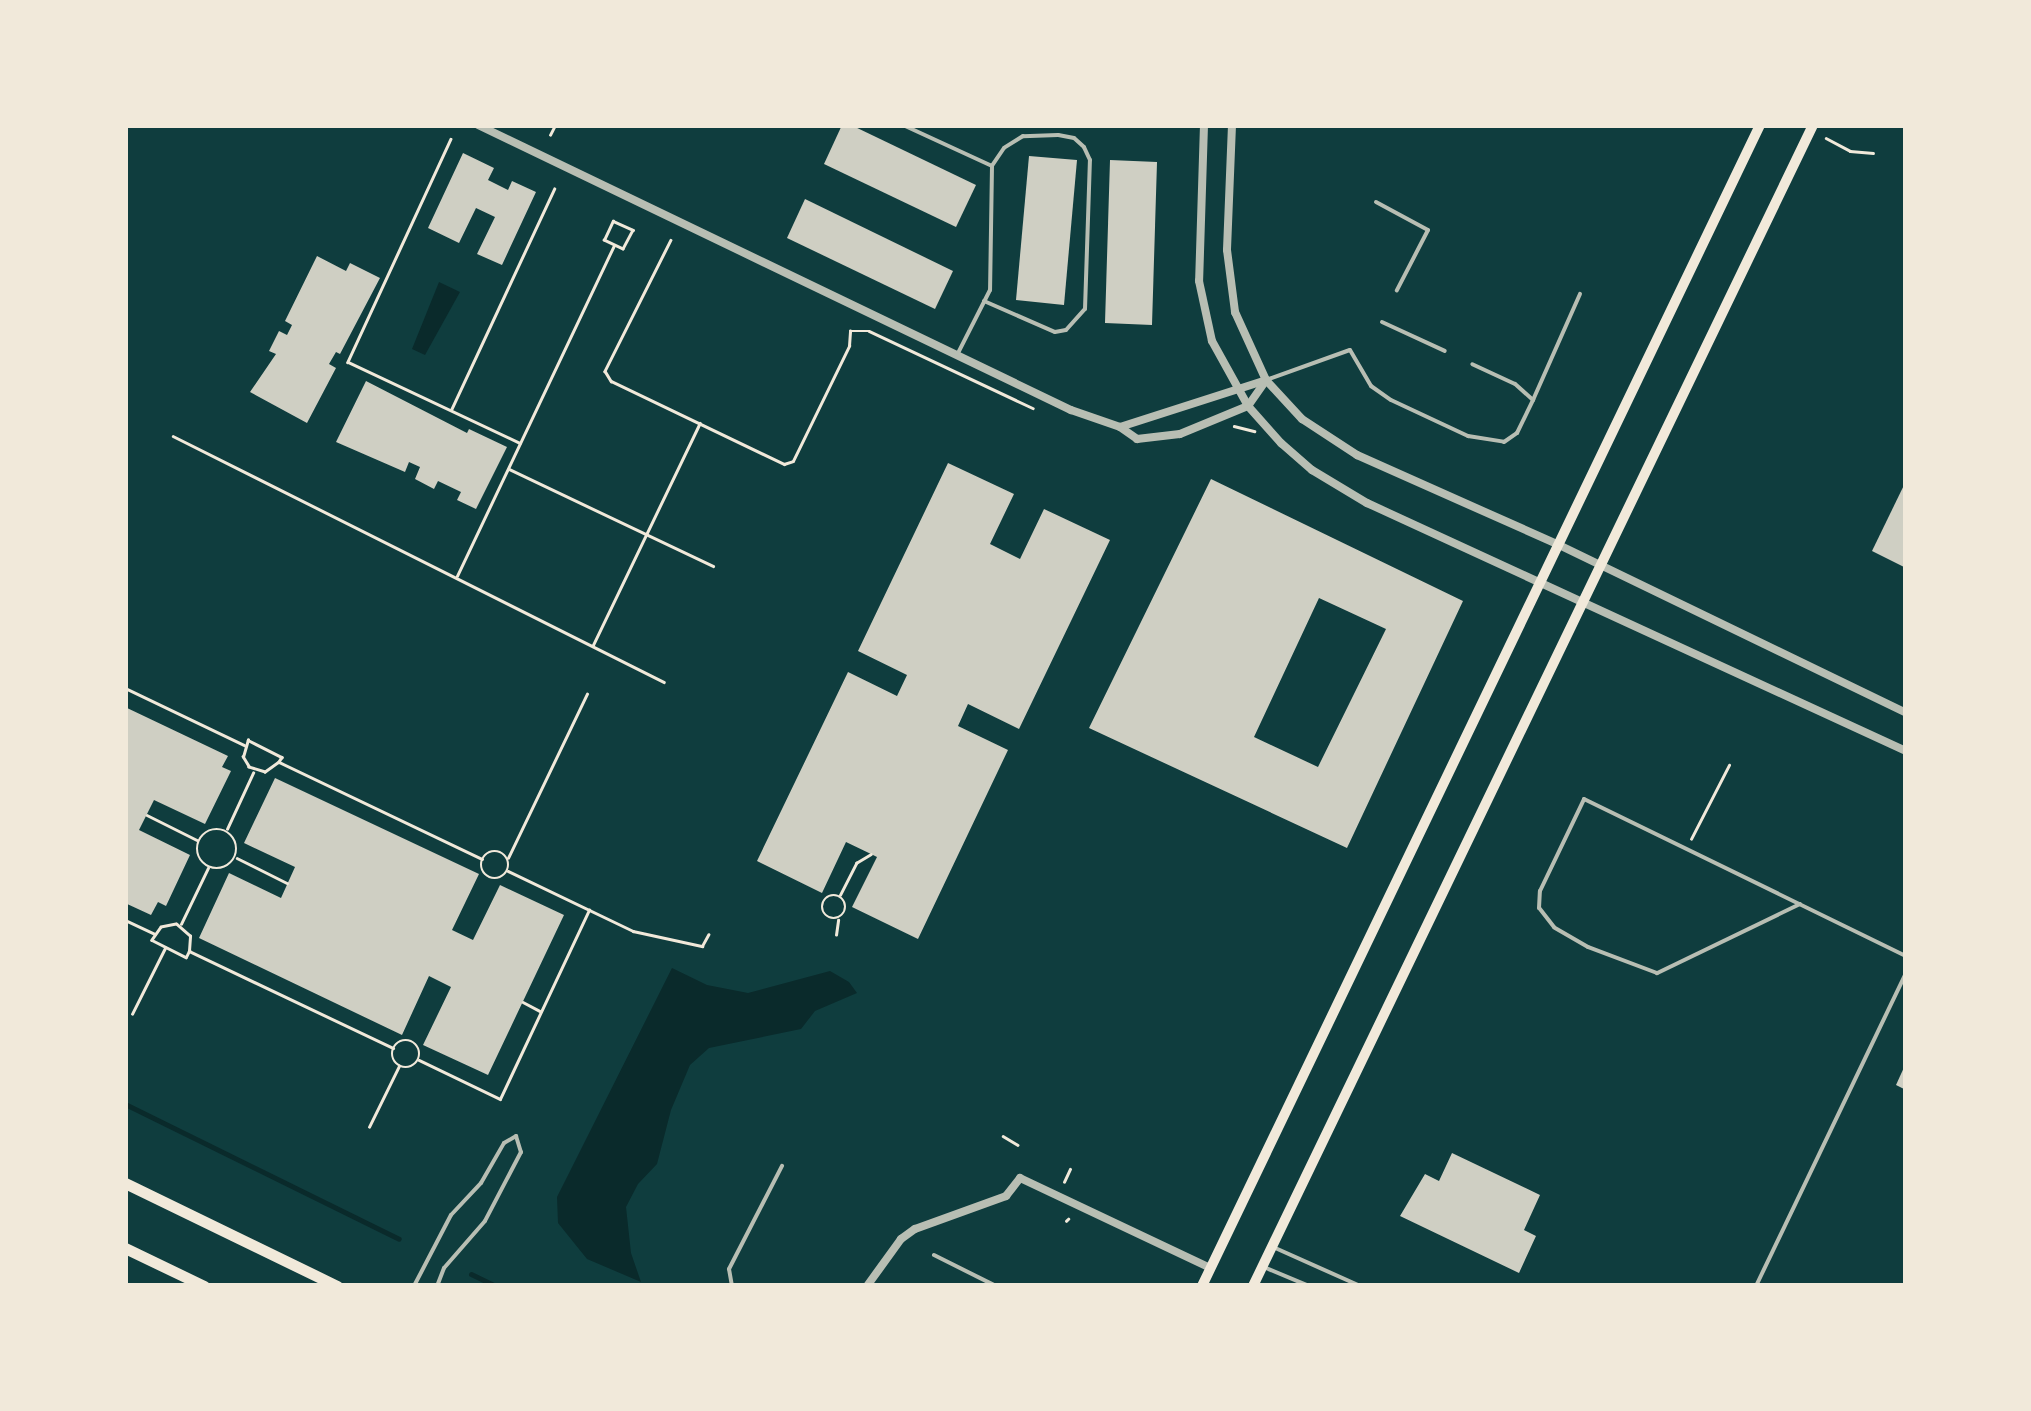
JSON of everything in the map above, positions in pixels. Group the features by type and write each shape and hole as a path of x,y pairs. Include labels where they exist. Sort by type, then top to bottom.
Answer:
{"main road":[{"path":"1202,1286 1760,125"},
{"path":"1253,1286 1814,125"},
{"path":"125,1183 336,1286"},
{"path":"125,1248 204,1286"}],"street":[{"path":"478,125 1070,410 1120,427 1137,439 1180,434 1248,406 1266,380"},
{"path":"1204,125 1199,281 1212,341 1248,406 1281,443 1339,488 1906,751"},
{"path":"1232,125 1227,250 1235,312 1266,380 1302,418 1356,455 1560,545 1906,713"},
{"path":"1120,427 1237,386 1266,380"},
{"path":"868,1286 901,1238 915,1228 1006,1196 1020,1178 1210,1268"}],"lane":[{"path":"903,125 992,166"},
{"path":"957,355 984,301 990,290 992,166 1004,148 1022,136 1074,138 1090,160 1084,310 1066,330 1055,332 984,301"},
{"path":"1376,202 1428,230 1397,290"},
{"path":"1266,380 1350,350 1371,386 1390,400 1488,443 1504,442 1517,433 1534,400 1580,294"},
{"path":"1382,322 1444,351"},
{"path":"1472,364 1515,384 1534,400"},
{"path":"1800,904 1658,973 1588,947 1554,927 1539,908 1540,891 1584,799 1800,904 1906,956"},
{"path":"1756,1286 1906,973"},
{"path":"414,1286 451,1216 481,1183 504,1143 516,1136 521,1152 485,1221 444,1268 437,1286"},
{"path":"732,1286 730,1269 782,1166"},
{"path":"1271,1247 1360,1286"},
{"path":"934,1255 996,1286"},
{"path":"1262,1266 1309,1286"}],"path":[{"path":"550,136 556,125"},
{"path":"1826,138 1850,150 1873,154"},
{"path":"451,139 348,362 520,444"},
{"path":"451,410 554,189"},
{"path":"613,221 632,230 624,249 614,245 604,240 613,221"},
{"path":"671,240 605,371 612,381 784,464 793,461 848,346 850,331 869,331 1029,408 1037,407"},
{"path":"456,578 614,245"},
{"path":"592,646 700,423"},
{"path":"173,436 664,682"},
{"path":"508,468 713,566"},
{"path":"125,688 245,746"},
{"path":"482,859 482,869 488,877 502,878 508,871 508,858 587,694"},
{"path":"248,740 282,757 279,762 266,772 254,771 244,757 248,740"},
{"path":"279,762 482,859"},
{"path":"1687,849 1729,765"},
{"path":"226,830 254,771"},
{"path":"147,815 198,840"},
{"path":"210,829 226,830 236,842 236,858 227,867 208,867 199,859 198,840 210,829"},
{"path":"482,859 492,851 508,858"},
{"path":"839,897 856,863 871,854"},
{"path":"236,858 288,883"},
{"path":"180,926 208,867"},
{"path":"508,871 633,931 702,946 708,935"},
{"path":"838,918 829,918 823,906 827,898 839,897"},
{"path":"836,935 838,918 846,908 839,897"},
{"path":"419,1060 500,1098 590,910"},
{"path":"125,920 155,934"},
{"path":"166,925 180,926 190,936 189,951 186,956 152,940 155,934 166,925"},
{"path":"132,1014 166,946"},
{"path":"189,951 393,1048"},
{"path":"523,1002 541,1011"},
{"path":"412,1041 420,1052 419,1060 412,1067 399,1066 392,1058 393,1048 399,1042 412,1041"},
{"path":"369,1127 399,1066"},
{"path":"1003,1136 1018,1145"},
{"path":"1064,1182 1070,1169"}],"water":[{"path":"439,282 460,292 425,355 412,349"},
{"path":"672,968 707,985 748,993 830,971 849,982 857,993 815,1011 801,1029 709,1048 690,1065 671,1110 657,1164 638,1184 626,1207 631,1253 641,1282 587,1259 558,1223 557,1197"}],"building":[{"path":"842,125 851,125 976,185 956,227 824,164"},
{"path":"463,153 494,168 488,180 508,190 512,181 536,192 502,265 477,254 495,217 476,208 459,243 428,228"},
{"path":"1029,156 1077,160 1064,305 1016,300"},
{"path":"1110,160 1157,162 1152,325 1105,323"},
{"path":"805,199 953,271 935,309 787,238"},
{"path":"317,256 346,271 350,263 380,278 340,354 336,352 329,364 336,368 307,423 250,392 276,354 269,351 279,331 287,335 292,325 285,321"},
{"path":"366,381 467,433 469,429 507,447 476,509 457,500 461,492 438,481 434,489 415,479 420,467 409,462 405,472 336,442"},
{"path":"948,463 1014,494 990,544 1020,559 1044,509 1110,540 1019,729 968,704 958,726 1008,750 918,939 852,907 877,857 871,854 846,842 822,893 757,861 848,672 897,696 907,675 858,651"},
{"path":"1211,479 1463,601 1347,848 1089,728","holes":["1319,598 1386,629 1318,767 1254,737"]},
{"path":"1906,481 1906,568 1872,551"},
{"path":"125,707 228,756 222,767 231,771 205,824 154,800 139,830 190,855 166,906 158,902 151,915 125,903"},
{"path":"275,778 479,874 452,930 473,940 500,885 564,915 488,1075 423,1045 451,987 429,976 402,1035 199,938 229,873 281,898 295,867 244,843"},
{"path":"1906,1063 1906,1090 1896,1085"},
{"path":"1452,1153 1540,1195 1524,1230 1536,1236 1519,1273 1400,1216 1425,1174 1439,1181"}],"waterway":[{"path":"125,1104 399,1239"},
{"path":"471,1274 496,1286"}]}
